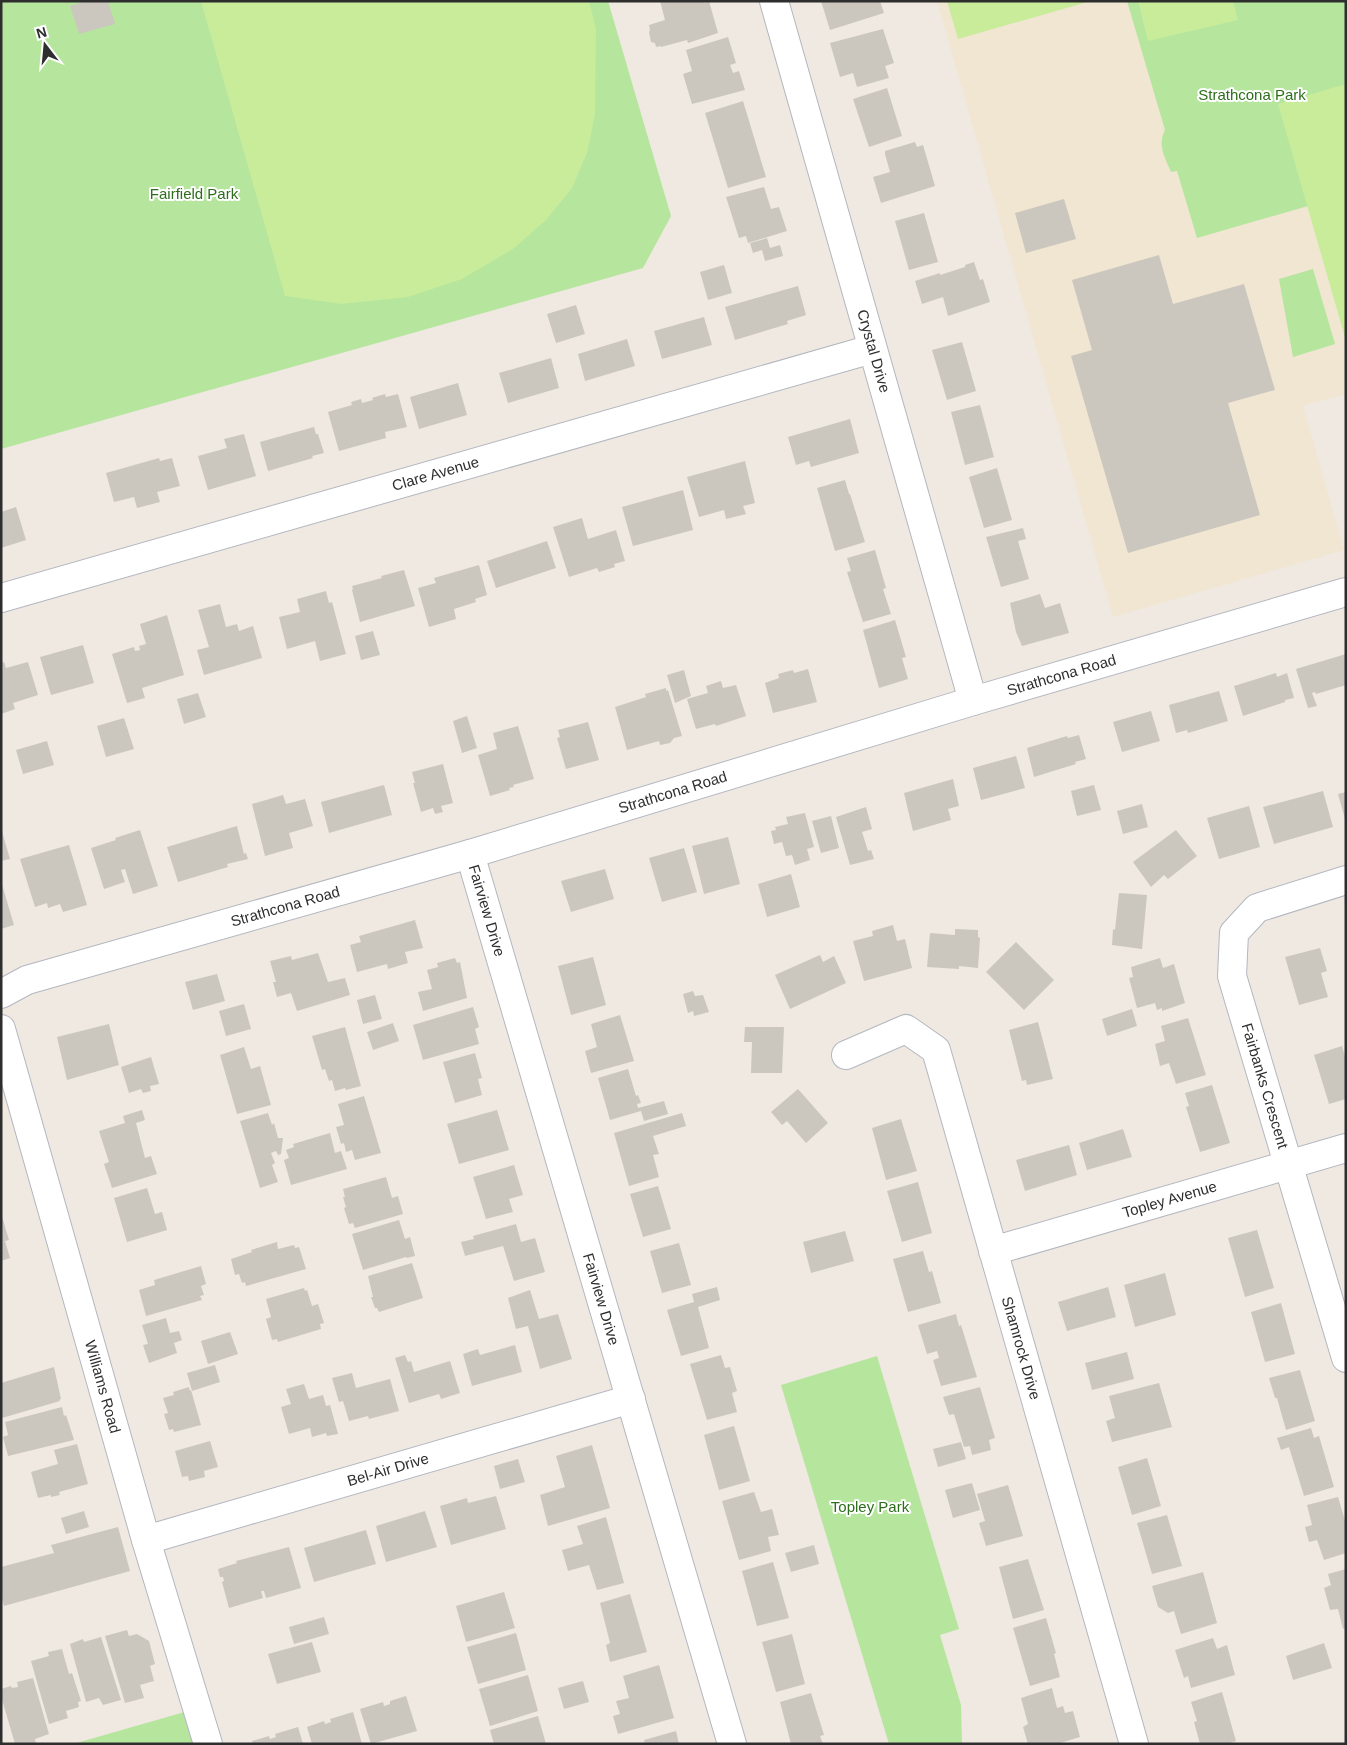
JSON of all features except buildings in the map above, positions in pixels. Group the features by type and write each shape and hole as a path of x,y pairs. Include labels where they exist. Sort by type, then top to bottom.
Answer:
{"street":[{"name":"Crystal Drive","path":"774,1 973,701"},
{"name":"Clare Avenue","path":"1,598 872,348"},
{"name":"Strathcona Road","path":"1,994 27,980 470,854 973,701 1346,592"},
{"name":"Fairview Drive","path":"470,854 732,1744"},
{"name":"Fairbanks Crescent","path":"1346,880 1257,908 1234,933 1232,976 1346,1358"},
{"name":"Williams Road","path":"1,1029 146,1540 208,1744"},
{"name":"Shamrock Drive","path":"846,1055 906,1029 936,1050 1134,1744"},
{"name":"Topley Avenue","path":"993,1251 1346,1148"},
{"name":"Bel-Air Drive","path":"146,1540 631,1399"}],"shaded area":[{"path":"937,1 1346,1 1346,394 1303,406 1344,550 1113,617"}],"green space":[{"name":"Fairfield Park","path":"1,1 608,1 671,216 643,268 1,449"},
{"path":"201,1 589,1 596,29 595,114 587,153 572,188 547,219 513,249 462,279 408,297 341,304 285,296"},
{"path":"947,1 1091,1 958,39"},
{"name":"Strathcona Park","path":"1127,1 1346,1 1346,195 1197,238 1177,171 1171,172 1164,157 1162,141 1165,130"},
{"path":"1138,1 1233,1 1238,20 1148,41"},
{"path":"1346,84 1346,341 1278,104"},
{"path":"1313,269 1335,344 1293,357 1279,279"},
{"name":"Topley Park","path":"877,1356 959,1629 940,1635 961,1705 962,1744 889,1744 781,1385"},
{"path":"188,1711 197,1744 73,1744"}]}
